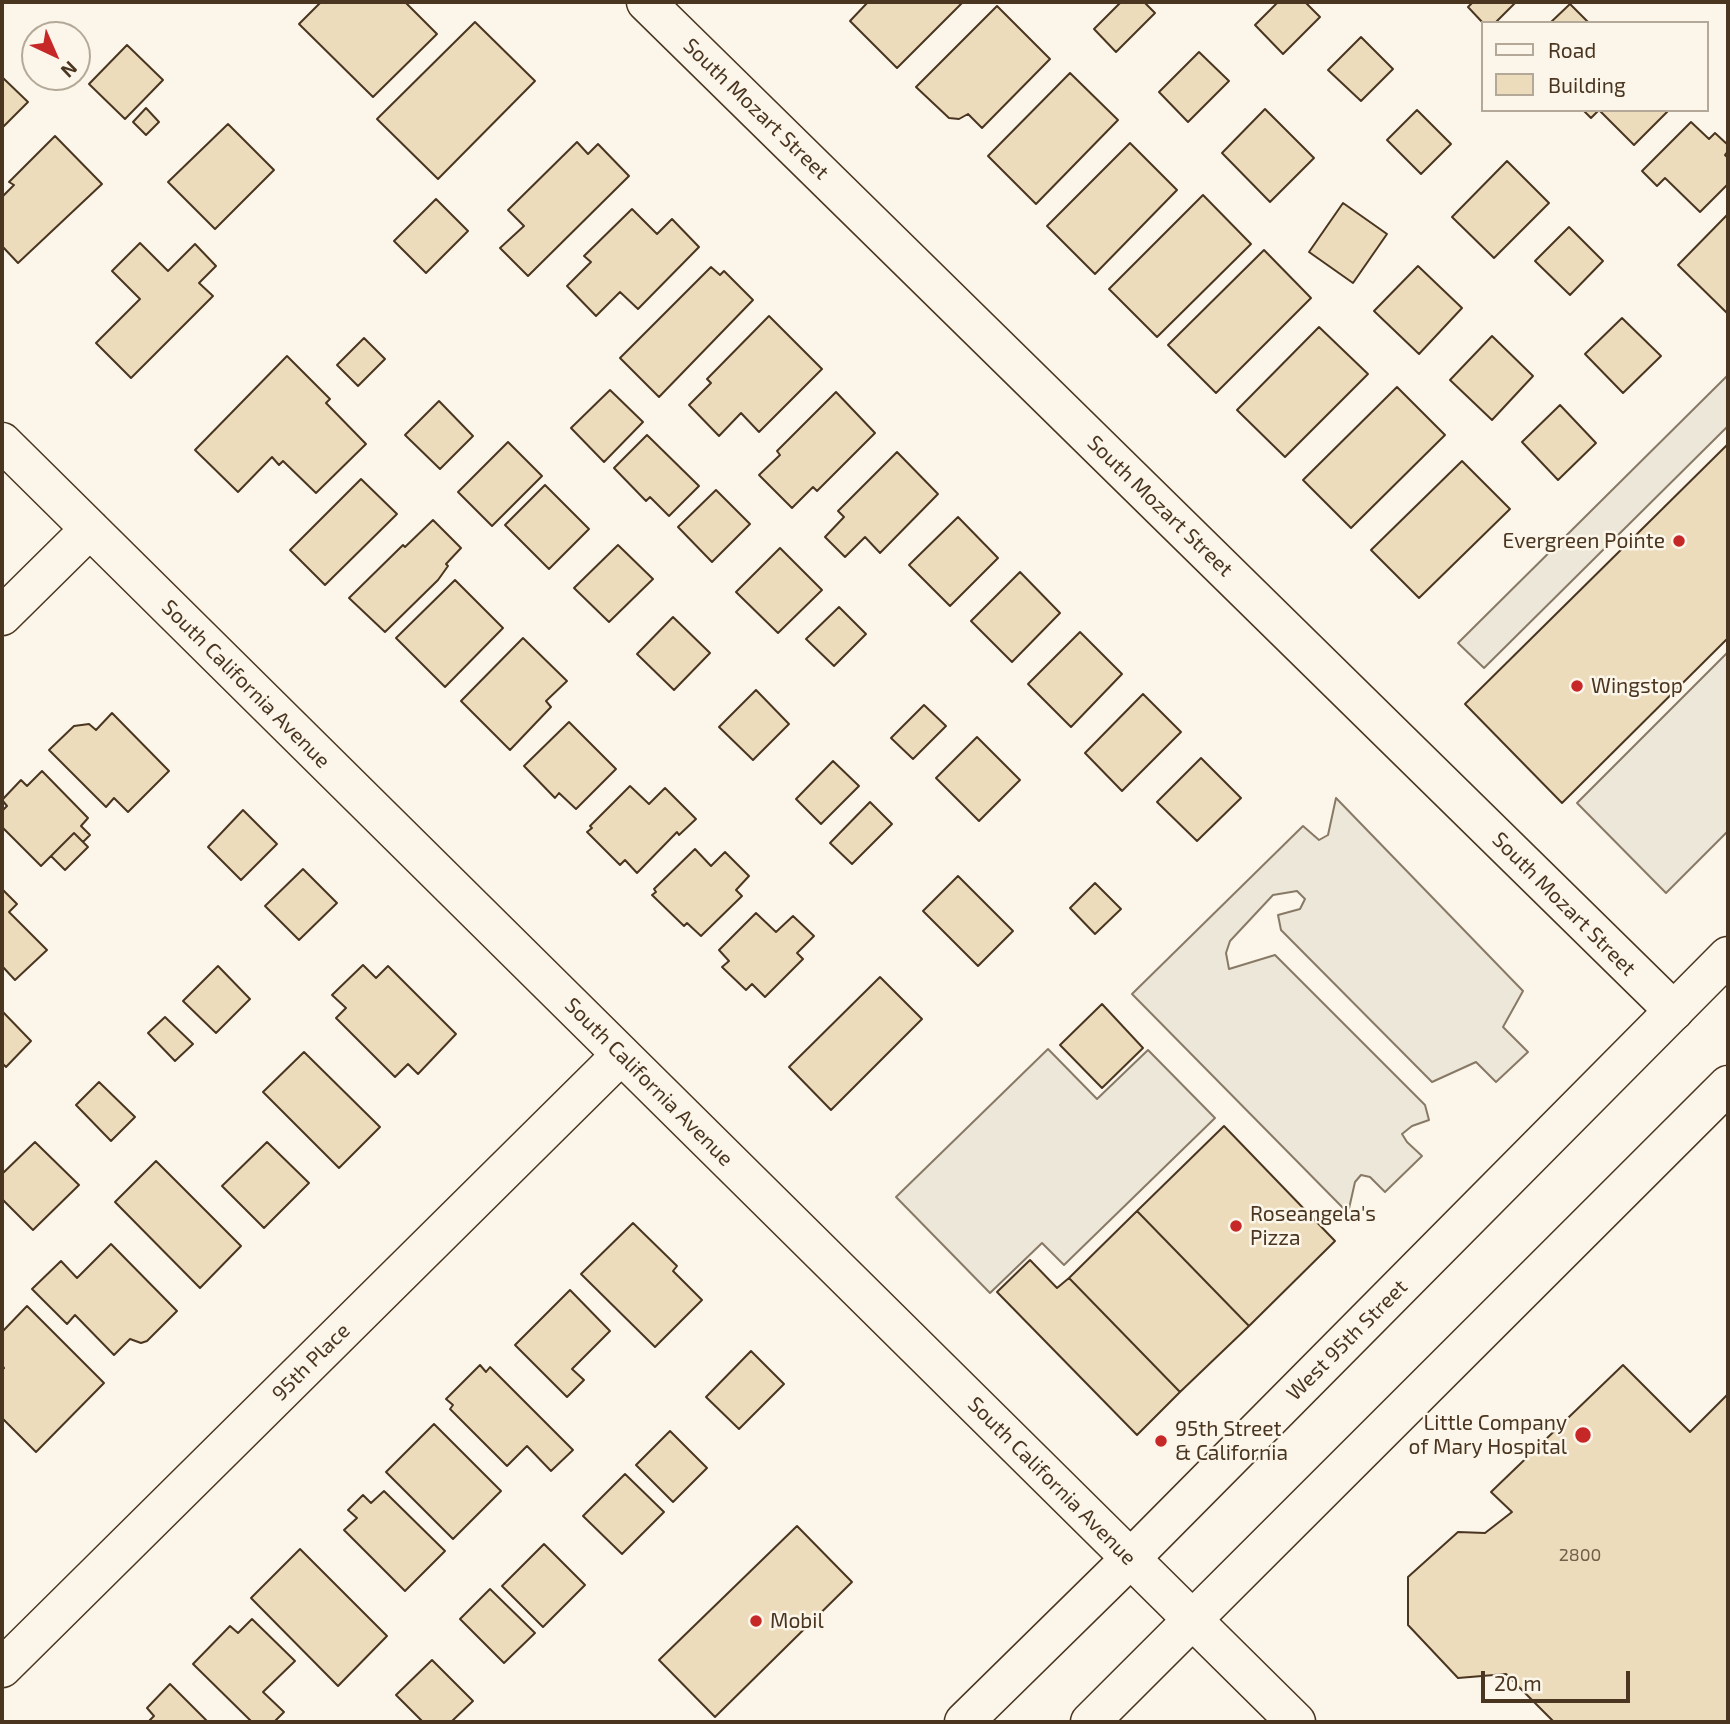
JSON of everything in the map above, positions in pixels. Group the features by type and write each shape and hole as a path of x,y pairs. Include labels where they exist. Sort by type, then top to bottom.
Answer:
{"street":[{"name":"South Mozart Street","path":"646,2 1674,1011"},
{"name":"South California Avenue","path":"2,442 1296,1722"},
{"path":"2,616 90,529"},
{"name":"West 95th Street","path":"964,1722 1131,1559 1728,956"},
{"name":"95th Place","path":"2,1668 621,1055"},
{"path":"1090,1722 1728,1085"}],"shaded area":[{"path":"1728,375 1728,426 1484,668 1458,643"},
{"path":"1728,652 1728,831 1666,893 1577,803"},
{"path":"1336,798 1523,991 1503,1027 1528,1052 1496,1082 1476,1062 1432,1082 1281,930 1278,915 1300,909 1305,899 1297,891 1273,895 1230,941 1226,953 1229,969 1275,955 1425,1105 1429,1120 1412,1126 1402,1134 1422,1156 1385,1192 1370,1177 1361,1175 1355,1182 1348,1213 1132,994 1303,826 1319,840 1328,835"},
{"path":"1048,1049 1097,1099 1148,1050 1215,1118 1064,1265 1042,1243 990,1293 896,1197"}],"building":[{"path":"321,2 405,2 437,34 373,97 299,24"},
{"path":"868,2 963,2 897,68 850,21"},
{"path":"1121,2 1144,2 1155,13 1116,52 1094,29"},
{"path":"1278,2 1305,2 1320,17 1283,54 1255,25"},
{"path":"1473,2 1516,2 1497,21 1482,22 1468,7"},
{"path":"1570,4 1587,21 1552,21"},
{"path":"997,6 1050,59 982,128 968,114 959,119 949,118 916,87"},
{"path":"475,22 535,81 438,179 377,119"},
{"path":"1361,37 1393,69 1361,101 1328,70"},
{"path":"127,45 163,80 125,119 91,86 91,82"},
{"path":"1199,52 1229,81 1188,122 1159,92"},
{"path":"1070,73 1118,120 1036,204 988,156"},
{"path":"2,77 28,102 2,128"},
{"path":"146,108 159,122 146,135 133,122"},
{"path":"1265,109 1314,158 1270,202 1222,153"},
{"path":"1417,110 1451,144 1421,174 1387,140"},
{"path":"1585,112 1597,112 1591,118"},
{"path":"1601,112 1667,112 1634,145"},
{"path":"1691,122 1709,139 1715,133 1728,145 1725,155 1728,158 1728,184 1700,212 1665,178 1657,186 1642,171"},
{"path":"228,124 274,170 215,229 168,182"},
{"path":"55,136 102,184 18,263 2,246 2,197 14,185 9,182"},
{"path":"577,142 588,154 598,144 629,176 528,276 500,248 524,226 508,210"},
{"path":"1130,143 1177,190 1095,274 1047,226"},
{"path":"1507,161 1549,203 1494,258 1452,217"},
{"path":"1203,195 1251,244 1157,337 1109,289"},
{"path":"436,199 468,231 426,273 394,241"},
{"path":"1343,203 1387,234 1353,283 1309,252"},
{"path":"632,209 657,234 672,219 699,247 638,309 620,292 596,316 567,286 591,262 584,256"},
{"path":"1728,214 1728,314 1678,265"},
{"path":"1569,227 1603,261 1570,295 1535,261"},
{"path":"140,243 168,271 195,244 216,266 199,283 213,296 131,378 96,343 140,299 112,271"},
{"path":"1264,250 1311,298 1216,393 1168,345"},
{"path":"1418,266 1462,308 1419,354 1374,311"},
{"path":"711,267 720,275 724,271 753,300 659,397 620,358"},
{"path":"769,316 822,369 759,432 741,413 719,436 689,405 711,383 707,379"},
{"path":"1622,318 1661,356 1623,393 1585,354"},
{"path":"1319,327 1368,374 1285,457 1237,410"},
{"path":"1492,336 1533,376 1492,420 1450,380"},
{"path":"364,338 385,359 358,386 337,365"},
{"path":"287,356 330,399 326,403 366,444 316,493 283,461 279,465 272,457 238,492 195,450"},
{"path":"1397,387 1445,435 1351,528 1303,480"},
{"path":"610,390 643,422 604,462 571,428"},
{"path":"836,392 875,433 817,491 813,487 792,508 759,475 780,455 777,451"},
{"path":"439,401 473,436 440,469 405,435"},
{"path":"1560,405 1596,443 1558,480 1522,442"},
{"path":"647,435 699,486 669,516 650,497 646,501 614,468"},
{"path":"508,442 542,476 492,526 458,492"},
{"name":"Evergreen Pointe","path":"1728,444 1728,638 1562,803 1465,704"},
{"path":"897,452 938,494 880,553 865,537 845,557 825,537 844,517 838,511"},
{"path":"1462,461 1510,509 1419,598 1371,550"},
{"path":"361,479 397,514 325,585 290,550"},
{"path":"545,485 589,529 549,569 505,525"},
{"path":"716,490 750,524 712,562 678,527"},
{"path":"958,517 998,558 950,606 909,565"},
{"path":"433,520 461,548 446,564 448,566 438,580 385,632 349,598"},
{"path":"618,545 653,579 609,622 574,588"},
{"path":"780,548 822,590 778,633 736,592"},
{"path":"1020,572 1060,613 1012,662 971,621"},
{"path":"455,580 503,628 445,687 396,638"},
{"path":"839,607 866,634 834,666 806,639"},
{"path":"673,617 710,653 674,690 637,654"},
{"path":"1080,632 1122,674 1071,727 1028,684"},
{"path":"523,638 567,681 546,701 551,707 510,750 461,701"},
{"path":"756,690 789,724 753,760 719,727"},
{"path":"1143,694 1181,732 1122,791 1085,753"},
{"path":"924,705 946,726 913,759 891,738"},
{"path":"112,713 169,771 128,812 114,798 106,807 49,750 74,726 89,724 96,730"},
{"path":"569,722 616,769 576,809 559,793 555,798 524,766"},
{"path":"977,737 1020,780 979,821 936,778"},
{"path":"1201,758 1241,798 1197,841 1157,802"},
{"path":"833,761 859,786 821,824 796,799"},
{"path":"42,771 88,818 81,826 90,835 83,842 74,833 41,866 2,827 2,811 7,806 2,800 21,780 27,786"},
{"path":"630,786 649,804 665,788 696,819 679,835 677,832 637,873 625,860 620,865 587,832"},
{"path":"870,802 892,824 852,864 830,843"},
{"path":"243,810 277,844 241,880 208,847"},
{"path":"74,833 88,847 65,870 51,856"},
{"path":"695,849 711,866 725,852 749,876 736,890 742,896 701,936 687,923 684,926 652,895 656,892 654,889"},
{"path":"303,869 337,903 299,940 265,906"},
{"path":"958,876 1013,931 978,966 923,911"},
{"path":"1095,883 1121,909 1095,934 1070,908"},
{"path":"2,889 17,904 9,912 47,950 15,980 2,966"},
{"path":"756,913 776,932 793,916 814,936 797,953 803,959 765,997 752,984 746,990 722,967 729,961 719,950"},
{"path":"363,965 376,978 388,966 456,1034 418,1074 408,1064 395,1077 336,1018 346,1008 332,995"},
{"path":"218,966 250,999 216,1033 183,1001"},
{"path":"880,977 922,1019 831,1110 789,1067"},
{"path":"1102,1004 1143,1048 1102,1088 1060,1045"},
{"path":"2,1011 31,1041 6,1067 2,1063"},
{"path":"165,1017 193,1044 175,1061 148,1033"},
{"path":"304,1052 380,1127 339,1168 263,1092"},
{"path":"99,1082 135,1117 111,1141 76,1105"},
{"name":"Roseangela's Pizza","path":"1224,1126 1335,1241 1249,1326 1137,1211"},
{"path":"35,1142 79,1185 33,1230 2,1199 2,1174"},
{"path":"267,1142 309,1183 264,1228 222,1186"},
{"path":"156,1161 241,1246 200,1288 115,1202"},
{"path":"1137,1211 1249,1326 1180,1392 1069,1278"},
{"path":"633,1223 677,1266 673,1271 702,1300 655,1347 581,1274"},
{"path":"111,1244 177,1311 147,1341 141,1343 130,1339 114,1355 75,1315 67,1324 32,1289 61,1261 77,1278"},
{"path":"1030,1260 1057,1288 1069,1278 1180,1392 1137,1435 997,1292"},
{"path":"570,1290 610,1331 572,1369 584,1380 567,1397 515,1345"},
{"path":"27,1306 104,1383 36,1452 2,1418 2,1332"},
{"path":"751,1351 784,1384 739,1429 706,1397"},
{"path":"480,1365 486,1372 490,1367 573,1450 551,1471 527,1446 507,1466 450,1409 453,1405 446,1399"},
{"path":"1623,1365 1690,1432 1728,1394 1728,1722 1554,1722 1506,1674 1458,1678 1408,1625 1408,1577 1458,1532 1485,1533 1512,1512 1491,1492"},
{"path":"434,1424 501,1491 453,1539 386,1472"},
{"path":"670,1431 707,1468 673,1502 636,1465"},
{"path":"625,1474 664,1512 622,1554 583,1516"},
{"path":"384,1491 445,1551 405,1591 344,1530 357,1518 348,1510 363,1495 371,1503"},
{"name":"Mobil","path":"797,1526 852,1582 715,1717 659,1660"},
{"path":"544,1544 585,1585 543,1627 502,1586"},
{"path":"300,1549 387,1636 338,1686 251,1598"},
{"path":"490,1589 535,1633 504,1663 460,1619"},
{"path":"252,1619 295,1661 263,1692 284,1712 274,1722 252,1722 193,1664 230,1626 238,1633"},
{"path":"432,1660 473,1701 451,1722 423,1722 396,1695"},
{"path":"170,1684 208,1722 148,1722 154,1716 147,1708"}],"place":[{"name":"Evergreen Pointe","path":"1679,541"},
{"name":"Wingstop","path":"1577,686"},
{"name":"Roseangela's Pizza","path":"1236,1226"},
{"name":"Little Company of Mary Hospital","path":"1583,1435"},
{"name":"95th Street & California","path":"1161,1441"},
{"name":"Mobil","path":"756,1621"}]}
